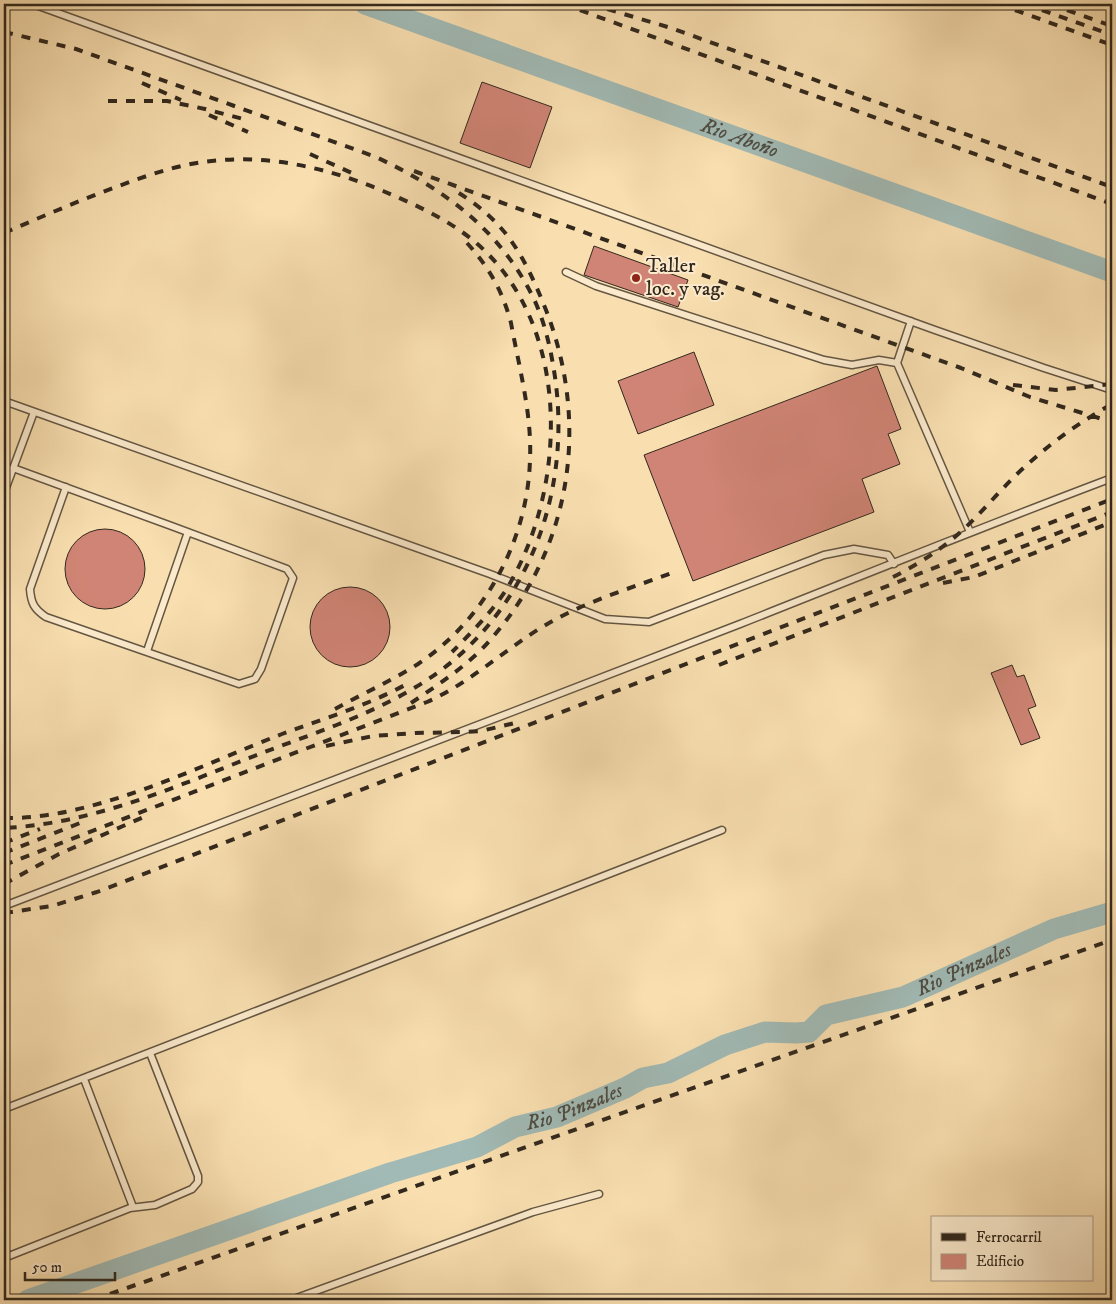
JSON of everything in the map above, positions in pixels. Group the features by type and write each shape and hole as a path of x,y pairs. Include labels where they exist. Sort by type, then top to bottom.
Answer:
{"lane":[{"path":"33,4 911,321 1112,390"},
{"path":"566,272 605,289 824,360 852,365 879,360 897,363"},
{"path":"911,321 897,363 970,532"},
{"path":"4,401 490,574 605,619 649,622 824,555 847,550 854,549 888,555 894,564"},
{"path":"4,493 34,412"},
{"path":"13,468 287,569 293,578 261,669 255,680 238,684 46,617 36,610 30,600 30,589 66,488"},
{"path":"4,906 894,564 970,532 1112,478"},
{"path":"147,651 188,532"},
{"path":"4,1109 722,830"},
{"path":"4,1258 133,1207 155,1204 192,1189 198,1182 198,1176 150,1053"},
{"path":"84,1079 133,1207"},
{"path":"290,1300 533,1212 599,1194"}],"building":[{"path":"482,82 552,107 530,168 460,143"},
{"name":"Taller loc. y vag.","path":"594,246 688,280 678,307 584,275"},
{"path":"694,352 714,405 638,434 618,381"},
{"path":"877,366 901,429 888,434 900,464 862,479 874,512 693,581 644,455"},
{"path":"105,529 120,532 133,541 142,554 145,569 142,584 133,597 120,606 105,609 90,606 77,597 68,584 65,569 68,554 77,541 90,532"},
{"path":"350,587 365,590 378,599 387,612 390,627 387,642 378,655 365,664 350,667 335,664 322,655 313,642 310,627 313,612 322,599 335,590"},
{"path":"1012,665 1017,677 1024,675 1036,706 1028,709 1040,738 1021,745 991,673"}],"waterway":[{"name":"Rio Aboño","path":"365,4 1112,272"},
{"name":"Rio Pinzales","path":"28,1300 390,1173 477,1147 515,1127 557,1117 625,1088 643,1078 668,1073 725,1045 765,1032 809,1032 826,1015 903,997 1054,929 1112,912"}],"railway":[{"path":"563,4 1112,204"},
{"path":"590,4 671,28 1112,187"},
{"path":"998,4 1112,45"},
{"path":"1025,4 1112,35"},
{"path":"1050,4 1112,26"},
{"path":"1096,4 1112,9"},
{"path":"4,32 76,49 376,157 401,169 447,197 467,213 504,251 533,297 541,316 549,346 555,377 558,416 557,456 551,494 541,532 526,567 506,601 482,632 454,660 433,676 386,703 337,725 168,790 103,811 71,819 38,825 4,828"},
{"path":"142,83 181,100"},
{"path":"108,101 167,101 247,120"},
{"path":"209,115 248,132"},
{"path":"310,154 354,174"},
{"path":"4,233 88,198 155,173 195,163 243,159 304,166 364,183 410,203 451,224 486,252 514,287 534,327 546,370 551,416 549,462 540,508 526,551 506,590 487,615 452,652"},
{"path":"414,171 961,368 1030,397 1112,422"},
{"path":"411,703 438,685 480,651 511,615 535,575 553,534 564,490 569,446 568,400 560,355 546,310 530,272 500,227 487,214 454,190"},
{"path":"335,709 418,664 442,646 464,624 483,600 499,575 512,547 521,518 527,489 530,442 527,408 511,323 499,290 482,261 467,243"},
{"path":"1013,385 1056,390 1112,384"},
{"path":"893,577 941,548 966,527 1012,479 1047,447 1112,404"},
{"path":"4,913 52,906 97,892 1112,499"},
{"path":"719,665 1112,512"},
{"path":"943,583 974,577 1112,522"},
{"path":"4,865 427,702 459,685 534,632 564,615 677,571"},
{"path":"4,818 38,816 109,801 145,789 282,734 360,706 405,685"},
{"path":"326,746 373,736 481,731 519,722"},
{"path":"4,884 59,854 146,816"},
{"path":"4,853 85,821"},
{"path":"4,843 40,829"},
{"path":"93,1300 1112,940"}],"place":[{"name":"Taller loc. y vag.","path":"636,278"}]}
